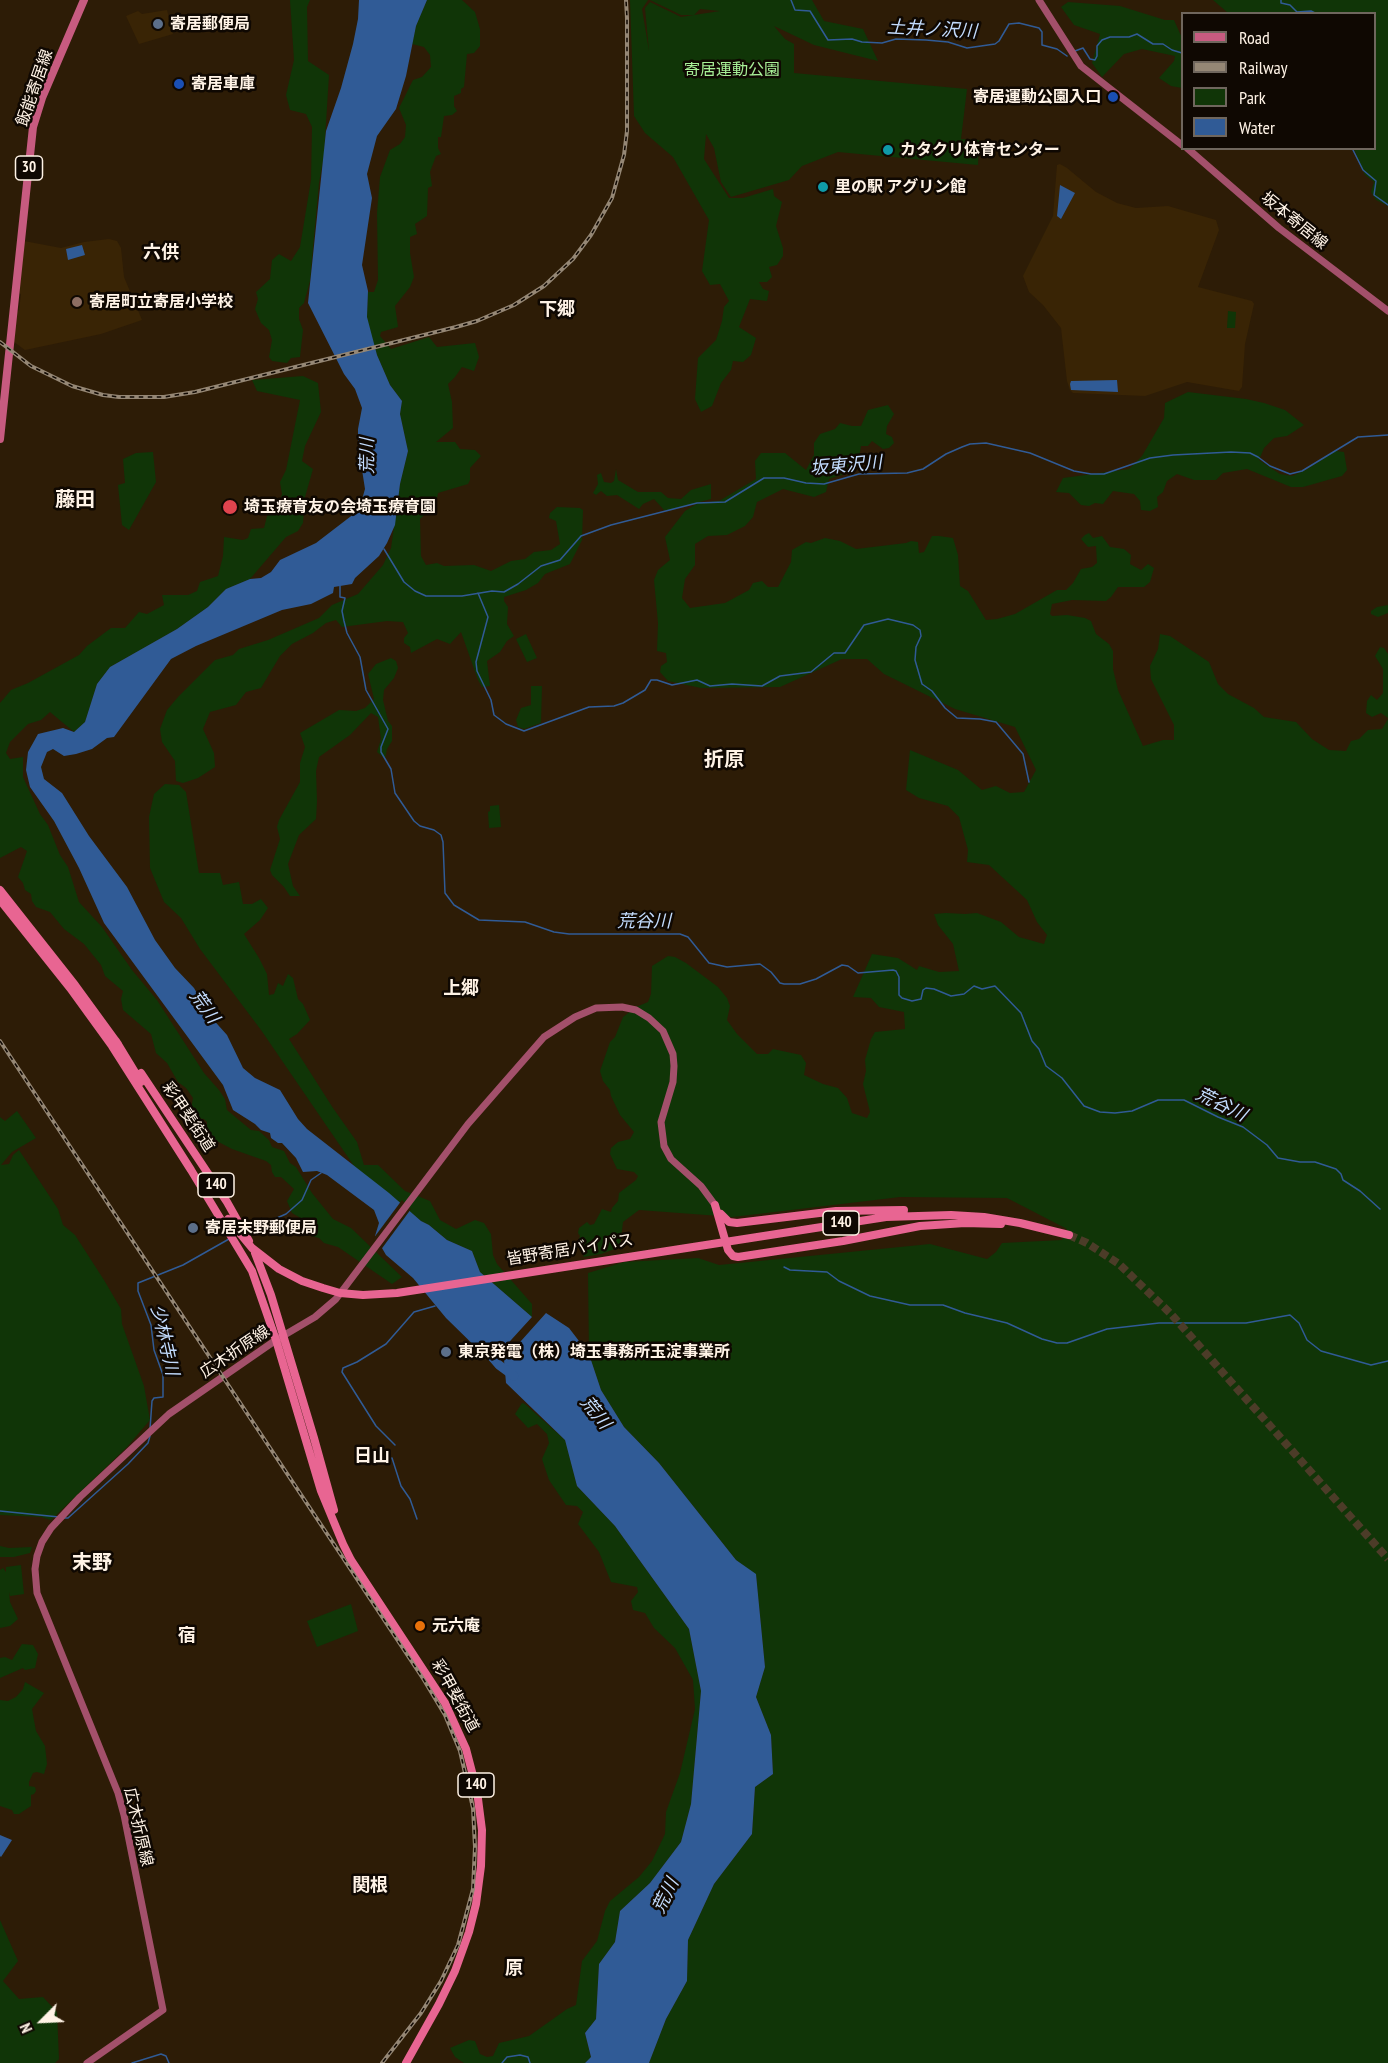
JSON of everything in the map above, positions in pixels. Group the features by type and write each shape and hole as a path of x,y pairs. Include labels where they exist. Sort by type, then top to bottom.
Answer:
{"highway":[{"name":"彩甲斐街道","path":"0,890 71,979 114,1044 255,1276 279,1338 327,1483 337,1528 351,1560 446,1703 466,1749 479,1802 482,1830 478,1891 469,1932 445,1993 406,2063"},
{"name":"彩甲斐街道","path":"0,900 114,1044 141,1073 227,1202 266,1280 279,1338"},
{"name":"皆野寄居バイパス","path":"114,1044 232,1226 260,1255 279,1269 302,1281 340,1293 363,1295 398,1293 886,1217 951,1215 1020,1223 1069,1234"},
{"path":"715,1205 728,1250 732,1256 738,1257 938,1224 1020,1223"},
{"path":"715,1205 725,1220 732,1223 836,1211 914,1210 971,1211 996,1215 1020,1223"},
{"path":"236,1243 242,1240 244,1232"}],"main road":[{"name":"飯能寄居線","path":"0,439 33,127 42,98 84,0"},
{"path":"1039,0 1081,66 1181,144"},
{"name":"坂本寄居線","path":"1189,150 1279,228 1388,311"},
{"name":"広木折原線","path":"87,2063 163,2010 118,1793 39,1600 36,1586 37,1556 51,1528 80,1497 169,1414 330,1305 468,1124 544,1036 557,1026 588,1010 622,1007 636,1010 649,1018 667,1038 673,1054 674,1066 673,1082 661,1122 664,1146 671,1159 701,1186 715,1205"}],"shaded area":[{"path":"167,10 173,34 139,44 126,16 138,11 142,14"},
{"path":"1060,164 1096,192 1117,203 1136,208 1168,206 1216,220 1219,230 1198,287 1252,301 1254,304 1245,344 1242,387 1239,391 1187,382 1145,396 1073,393 1070,390 1061,328 1043,305 1029,292 1023,276 1053,216 1057,165"},
{"name":"寄居町立寄居小学校","path":"109,239 117,241 121,248 124,277 142,320 101,334 25,350 14,342 16,312 19,310 21,294 18,293 24,241 61,248"}],"green space":[{"path":"290,0 310,0 307,7 308,61 329,75 324,155 319,183 310,281 304,303 299,308 299,319 303,330 300,357 291,358 287,363 272,361 269,357 272,340 269,330 261,323 255,309 258,299 256,292 270,279 272,260 279,254 291,261 300,247 311,180 312,127 306,114 290,110 286,95 294,60"},
{"path":"427,0 462,0 475,12 480,29 480,46 474,53 467,54 464,87 461,93 454,96 454,106 457,111 452,115 444,116 441,137 438,137 438,148 441,154 436,156 430,172 432,186 428,188 427,216 415,224 417,234 410,237 414,277 410,287 395,306 398,327 381,332 380,336 391,349 429,337 437,347 475,343 479,357 474,371 462,367 448,384 452,402 453,428 436,442 455,442 460,449 475,450 481,456 470,468 468,484 438,493 436,504 420,519 421,556 426,565 437,563 444,566 474,565 491,571 511,561 525,559 534,552 551,550 560,544 556,521 549,518 550,513 557,507 583,510 582,540 570,564 545,574 538,583 526,590 504,597 508,607 507,624 514,636 507,641 500,652 487,661 490,686 482,687 478,680 461,632 450,644 437,639 411,653 410,647 404,643 404,638 408,633 403,622 387,621 342,627 336,620 326,623 292,644 280,656 261,688 246,692 236,705 210,712 203,729 214,753 215,767 198,778 183,783 176,781 175,761 162,742 160,729 167,710 178,697 215,660 233,655 239,649 268,640 319,618 332,605 358,594 383,565 391,548 400,484 408,451 400,414 402,401 390,385 369,330 368,292 374,292 378,280 377,213 380,177 390,150 400,144 405,137 406,125 399,108 413,80 422,77 431,67 430,55 424,47 412,44 416,26"},
{"name":"寄居運動公園","path":"630,0 648,0 642,9 649,51 645,8 650,2 681,17 694,15 681,15 650,0 812,0 824,21 863,29 878,61 814,45 774,26 785,39 794,44 794,73 967,89 961,139 979,140 978,165 838,152 802,166 789,180 731,197 721,182 714,148 706,134 704,159 729,198 743,198 773,189 774,196 782,202 776,226 783,248 783,256 777,265 769,267 772,277 767,282 759,282 763,289 769,291 767,301 750,299 739,327 756,338 751,355 743,362 733,361 731,370 721,383 712,406 701,412 695,399 698,358 716,340 724,307 729,301 720,284 710,285 702,271 709,220 673,157 645,133 634,116","holes":["700,9 720,11 694,15"]},
{"path":"1213,0 1388,0 1388,206 1376,200 1371,192 1374,182 1365,175 1354,150 1376,150 1376,12 1227,12"},
{"path":"1068,2 1120,6 1165,20 1174,20 1181,36 1181,88 1171,86 1159,78 1174,61 1175,56 1142,49 1124,54 1102,77 1092,63 1100,34 1074,25 1061,7"},
{"path":"1228,311 1236,312 1235,328 1227,328"},
{"path":"303,376 318,383 321,412 305,446 302,461 313,469 305,497 303,523 298,531 286,537 250,579 226,589 208,607 177,629 110,667 97,684 85,722 74,732 50,712 41,720 28,724 10,742 6,753 10,759 23,757 23,777 68,867 79,902 102,927 132,970 157,1000 204,1073 225,1099 227,1110 251,1130 259,1131 269,1140 272,1147 284,1151 290,1163 296,1167 312,1193 333,1219 351,1228 402,1277 392,1284 338,1247 311,1236 299,1217 292,1213 287,1201 294,1189 281,1177 275,1177 271,1165 209,1137 207,1122 190,1114 193,1098 178,1082 167,1063 156,1053 151,1034 123,1010 121,999 123,991 105,976 101,965 84,944 64,929 50,912 36,907 31,894 25,890 18,877 27,851 21,847 0,858 0,703 11,690 79,655 111,628 125,628 139,612 147,614 164,605 162,595 188,595 197,591 200,582 218,576 223,556 224,537 243,540 248,538 251,529 264,528 267,516 282,494 280,482 286,470 300,400 257,391 252,380"},
{"path":"1188,392 1264,403 1285,410 1304,425 1287,436 1274,438 1264,448 1259,460 1280,474 1292,476 1336,451 1344,452 1347,470 1342,476 1303,487 1291,487 1247,469 1223,473 1216,480 1194,480 1177,474 1167,481 1163,492 1157,497 1158,507 1150,511 1141,510 1140,501 1134,494 1113,491 1103,504 1095,503 1089,506 1081,505 1069,493 1056,492 1063,478 1129,469 1142,456 1164,418 1165,403"},
{"path":"888,405 894,414 887,426 886,434 892,437 894,443 889,448 883,449 872,441 868,446 861,446 858,465 854,471 829,479 826,492 814,497 783,489 757,502 753,517 745,526 727,535 708,536 695,544 695,565 685,579 682,598 690,608 725,603 749,590 753,583 762,581 768,587 778,587 791,562 792,550 806,542 811,543 825,538 840,541 856,549 911,541 918,542 919,553 924,552 932,536 939,536 953,538 958,555 960,586 968,591 986,620 997,619 1015,614 1057,590 1066,590 1081,569 1092,567 1097,563 1096,546 1088,547 1081,539 1089,533 1093,538 1102,536 1110,547 1124,549 1131,555 1130,564 1141,570 1148,564 1154,568 1150,582 1144,587 1118,587 1106,601 1072,600 1052,604 1050,614 1085,618 1091,621 1096,634 1109,644 1113,651 1113,669 1118,690 1143,746 1163,740 1174,740 1174,725 1151,679 1150,666 1158,649 1160,634 1170,636 1209,662 1218,684 1228,694 1254,708 1264,717 1296,722 1312,739 1329,750 1346,751 1351,741 1359,739 1368,730 1382,729 1388,719 1388,2063 649,2063 666,2019 687,1981 688,1940 714,1884 752,1834 755,1787 773,1774 771,1735 756,1697 765,1667 756,1575 736,1560 659,1463 624,1427 601,1390 589,1354 588,1273 624,1262 698,1258 719,1265 930,1244 987,1259 1002,1243 1062,1240 1067,1229 1007,1198 900,1197 733,1217 639,1210 623,1222 620,1247 584,1257 577,1244 580,1236 579,1228 587,1222 590,1225 594,1224 602,1209 611,1212 618,1201 619,1193 638,1176 634,1172 617,1169 610,1154 611,1148 618,1142 630,1139 634,1132 620,1115 600,1071 610,1042 615,1037 623,1017 636,1007 648,1002 651,994 652,966 668,956 686,963 718,987 727,998 730,1006 727,1020 757,1054 768,1054 773,1049 801,1055 806,1063 804,1075 838,1088 847,1098 852,1113 867,1118 870,1112 863,1084 866,1071 865,1060 871,1039 875,1032 905,1029 904,1012 879,1007 871,998 853,997 872,954 898,958 917,970 919,966 939,972 959,971 953,944 938,925 934,914 946,913 977,913 1001,922 1019,937 1044,944 1047,935 1037,922 1027,900 989,865 967,862 968,850 959,817 948,806 919,798 906,790 910,750 958,770 982,790 996,786 1010,793 1024,792 1036,770 1015,727 955,709 884,674 867,659 842,659 780,687 701,688 668,681 660,672 661,666 667,662 666,653 657,651 658,623 654,580 658,570 670,560 665,537 685,511 698,503 719,501 756,479 755,461 761,453 785,453 806,470 814,455 814,443 820,434 835,429 840,423 861,426 868,410"},
{"path":"153,452 156,482 129,530 122,525 118,485 125,483 123,459 136,453"},
{"path":"616,469 618,480 638,492 661,492 668,498 681,499 691,490 711,484 711,499 664,510 654,499 643,504 639,509 617,495 607,496 601,491 596,495 593,493 598,484 597,475 601,473 604,482 611,483 614,481"},
{"path":"1388,605 1388,613 1378,617 1371,614 1371,611 1377,607"},
{"path":"526,634 537,658 527,662 516,639"},
{"path":"1380,647 1384,648 1388,654 1388,718 1381,713 1372,717 1366,713 1367,701 1371,695 1377,700 1383,693 1383,669 1375,656"},
{"path":"391,658 396,661 398,668 394,678 384,690 383,700 388,721 392,726 392,741 385,759 377,752 381,739 378,717 371,713 350,735 319,757 316,771 316,819 299,835 288,864 293,886 300,896 290,896 270,870 280,839 277,827 279,820 300,782 300,763 305,747 300,733 339,710 356,711 365,708 374,699 368,674 376,664"},
{"path":"531,686 542,686 541,723 524,729 518,727 516,720 521,708 531,705"},
{"path":"165,784 179,785 186,792 199,873 220,873 223,885 239,882 243,904 252,904 261,899 268,908 260,920 244,934 267,974 269,995 274,994 278,983 283,986 288,974 293,978 298,999 303,1004 310,1020 289,1039 357,1142 364,1165 378,1165 405,1191 430,1201 440,1220 456,1229 475,1220 484,1223 491,1234 493,1255 497,1264 532,1304 532,1317 480,1272 472,1251 447,1240 354,1166 261,1030 200,949 181,918 164,902 150,868 149,817 154,794"},
{"path":"499,805 501,827 489,828 490,806"},
{"path":"17,1111 36,1138 12,1152 1,1165 9,1164 13,1155 19,1150 58,1209 63,1225 75,1235 121,1309 122,1324 144,1386 150,1420 127,1447 51,1520 41,1517 0,1515 0,1117 5,1121"},
{"path":"522,1403 565,1440 577,1486 615,1526 689,1629 701,1691 691,1804 681,1842 650,1883 620,1911 615,1942 599,1964 596,2019 585,2033 591,2058 585,2063 464,2063 455,2057 450,2048 469,2040 475,2041 480,2054 487,2057 493,2056 499,2043 529,2036 576,2005 582,1961 597,1941 610,1901 639,1877 652,1861 665,1834 666,1812 680,1773 695,1709 693,1680 675,1648 654,1628 645,1613 633,1610 631,1601 638,1592 637,1587 611,1582 599,1552 578,1524 583,1512 577,1506 566,1505 549,1480 542,1459 549,1443 547,1434 537,1424 528,1428 515,1414"},
{"path":"0,1546 32,1547 30,1553 14,1557 0,1557"},
{"path":"21,1565 24,1594 10,1596 9,1592 10,1602 18,1619 10,1626 0,1628 0,1570 3,1568 6,1572 6,1567"},
{"path":"351,1604 358,1631 317,1647 307,1621"},
{"path":"22,1644 33,1645 38,1654 35,1668 25,1670 23,1668 0,1678 0,1658 5,1657 12,1660"},
{"path":"25,1682 44,1693 32,1709 36,1731 45,1746 47,1764 44,1774 33,1773 29,1782 29,1786 35,1787 36,1791 31,1795 31,1806 19,1814 14,1814 12,1810 0,1806 0,1700 8,1701 16,1697 23,1689"},
{"path":"0,1920 18,1961 3,1981 19,1999 43,1997 57,2012 59,2059 55,2063 0,2063"}],"water":[{"path":"359,0 427,0 416,26 406,76 396,109 377,136 367,174 372,198 362,265 368,291 367,317 377,355 390,385 402,401 400,414 408,451 400,484 395,525 379,556 355,578 352,584 334,587 333,593 311,604 282,610 171,659 114,737 107,738 92,749 76,754 64,756 53,749 47,752 41,767 44,779 62,793 89,836 127,887 155,940 175,968 194,988 210,1016 227,1035 243,1068 255,1078 280,1090 307,1129 421,1221 447,1240 472,1251 480,1272 532,1317 491,1362 446,1318 413,1278 386,1255 375,1236 379,1223 374,1210 327,1175 317,1171 303,1172 296,1158 282,1143 278,1143 271,1138 270,1133 261,1130 233,1110 223,1085 104,923 54,821 30,787 26,770 28,752 38,734 63,728 74,732 85,722 97,684 110,667 177,629 208,607 226,589 250,579 261,578 271,572 280,560 316,543 359,510 365,489 358,444 362,408 355,389 344,374 308,303 326,131 353,44"},
{"path":"1060,185 1075,193 1061,219 1057,216"},
{"path":"82,245 85,255 68,260 66,249"},
{"path":"1117,380 1118,392 1071,390 1070,384 1071,381"},
{"path":"546,1313 569,1328 589,1354 601,1390 624,1427 659,1463 736,1560 756,1574 765,1667 756,1697 771,1735 773,1774 755,1787 752,1834 714,1884 688,1940 687,1981 666,2019 649,2063 585,2063 591,2057 585,2033 596,2019 599,1964 615,1942 620,1911 650,1883 681,1842 691,1804 701,1691 689,1629 615,1526 577,1486 565,1440 506,1383 504,1360"},
{"path":"0,1835 12,1840 1,1857 0,1856"}],"pier":[{"path":"402,1200 411,1209 380,1251 373,1239"}],"waterway":[{"name":"土井ノ沢川","path":"791,0 795,10 810,11 828,40 852,39 882,43 896,39 926,40 948,42 967,48 995,44 1009,24 1019,23 1039,28 1042,32 1042,45 1057,49 1067,56"},
{"path":"1281,0 1281,3 1290,5 1297,12"},
{"path":"1297,12 1313,12"},
{"name":"土井ノ沢川","path":"1075,51 1083,48 1090,59 1095,60 1097,46 1102,40 1137,34 1153,44 1163,44 1181,53"},
{"name":"土井ノ沢川","path":"1353,150 1363,170 1376,181 1374,195 1388,205"},
{"name":"坂東沢川","path":"384,549 404,582 426,596 462,596 492,591 504,592 541,566 560,560 581,536 611,525 697,503 725,502 764,478 784,478 824,484 859,474 907,473 923,469 962,447 986,443 1030,453 1074,471 1091,474 1104,474 1150,458 1231,452 1250,453 1270,466 1290,474 1302,471 1358,437 1388,435"},
{"name":"荒谷川","path":"340,586 340,597 345,598 342,611 347,633 360,657 366,690 388,729 381,752 391,769 395,793 414,821 441,835 445,893 454,905 479,920 525,922 554,932 569,934 680,934 688,937 709,963 727,967 760,964 784,984 800,984 816,979 842,965 858,973 893,970 899,977 899,995 912,1001 921,999 923,990 926,988 951,996 964,994 974,986 982,989 995,986 1021,1013 1032,1041 1039,1049 1046,1066 1062,1078 1084,1106 1100,1112 1115,1113 1132,1111 1158,1100 1184,1100 1243,1127 1267,1145 1278,1158 1315,1162 1336,1169 1343,1180 1360,1191 1380,1209"},
{"path":"478,593 488,617 476,662 477,671 491,700 494,715 506,724 524,731 589,707 614,706 623,703 645,690 651,680 672,685 697,680 710,686 732,684 762,686 780,676 811,672 834,653 845,653 864,625 888,619 913,625 920,630 921,636 916,647 915,660 922,684 932,691 945,708 957,718 996,722 1023,754 1029,782"},
{"name":"少林寺川","path":"247,1231 286,1214 302,1200 311,1180 321,1173"},
{"name":"少林寺川","path":"150,1429 152,1401 154,1398 163,1397 163,1375 154,1350 151,1325 138,1291 138,1283 183,1265 229,1239"},
{"path":"784,1267 790,1270 827,1272 839,1281 870,1296 910,1305 943,1305 1007,1323 1042,1339 1057,1343 1067,1343 1107,1329 1159,1323 1246,1323 1290,1315 1299,1323 1307,1340 1321,1351 1371,1365 1388,1361"},
{"path":"395,1445 376,1426 342,1372 343,1368 386,1344 414,1312 435,1306"},
{"name":"荒川","path":"487,1351 499,1365 514,1376"},
{"name":"少林寺川","path":"64,1518 68,1518 128,1464 148,1443 150,1436"},
{"path":"392,1458 401,1486 410,1499 417,1519"},
{"name":"少林寺川","path":"0,1511 59,1517"},
{"path":"132,2063 161,2054 166,2056 169,2063"},
{"path":"502,2063 507,2057 520,2055 528,2057 530,2063"}],"tunnel":[{"path":"1069,1235 1087,1243 1119,1264 1171,1314 1388,1559"}],"railway":[{"path":"0,342 31,366 72,386 119,397 164,397 195,392 456,327 477,321 514,305 544,286 573,259 591,235 612,198 624,155 627,131 626,0"},
{"path":"0,1041 424,1680 445,1715 460,1751 473,1808 475,1847 473,1889 458,1945 441,1981 421,2013 382,2063"}],"place":[{"name":"寄居郵便局","path":"158,24"},
{"name":"寄居車庫","path":"179,84"},
{"name":"寄居運動公園入口","path":"1113,97"},
{"name":"カタクリ体育センター","path":"888,150"},
{"name":"里の駅 アグリン館","path":"823,187"},
{"name":"寄居町立寄居小学校","path":"77,302"},
{"name":"埼玉療育友の会埼玉療育園","path":"230,507"},
{"name":"寄居末野郵便局","path":"193,1228"},
{"name":"東京発電（株）埼玉事務所玉淀事業所","path":"446,1352"},
{"name":"元六庵","path":"420,1626"}],"district":[{"name":"六供","path":"161,253"},
{"name":"下郷","path":"557,310"},
{"name":"藤田","path":"75,500"},
{"name":"折原","path":"724,760"},
{"name":"上郷","path":"461,989"},
{"name":"日山","path":"372,1457"},
{"name":"末野","path":"92,1563"},
{"name":"宿","path":"187,1636"},
{"name":"関根","path":"370,1886"},
{"name":"原","path":"514,1969"}]}
